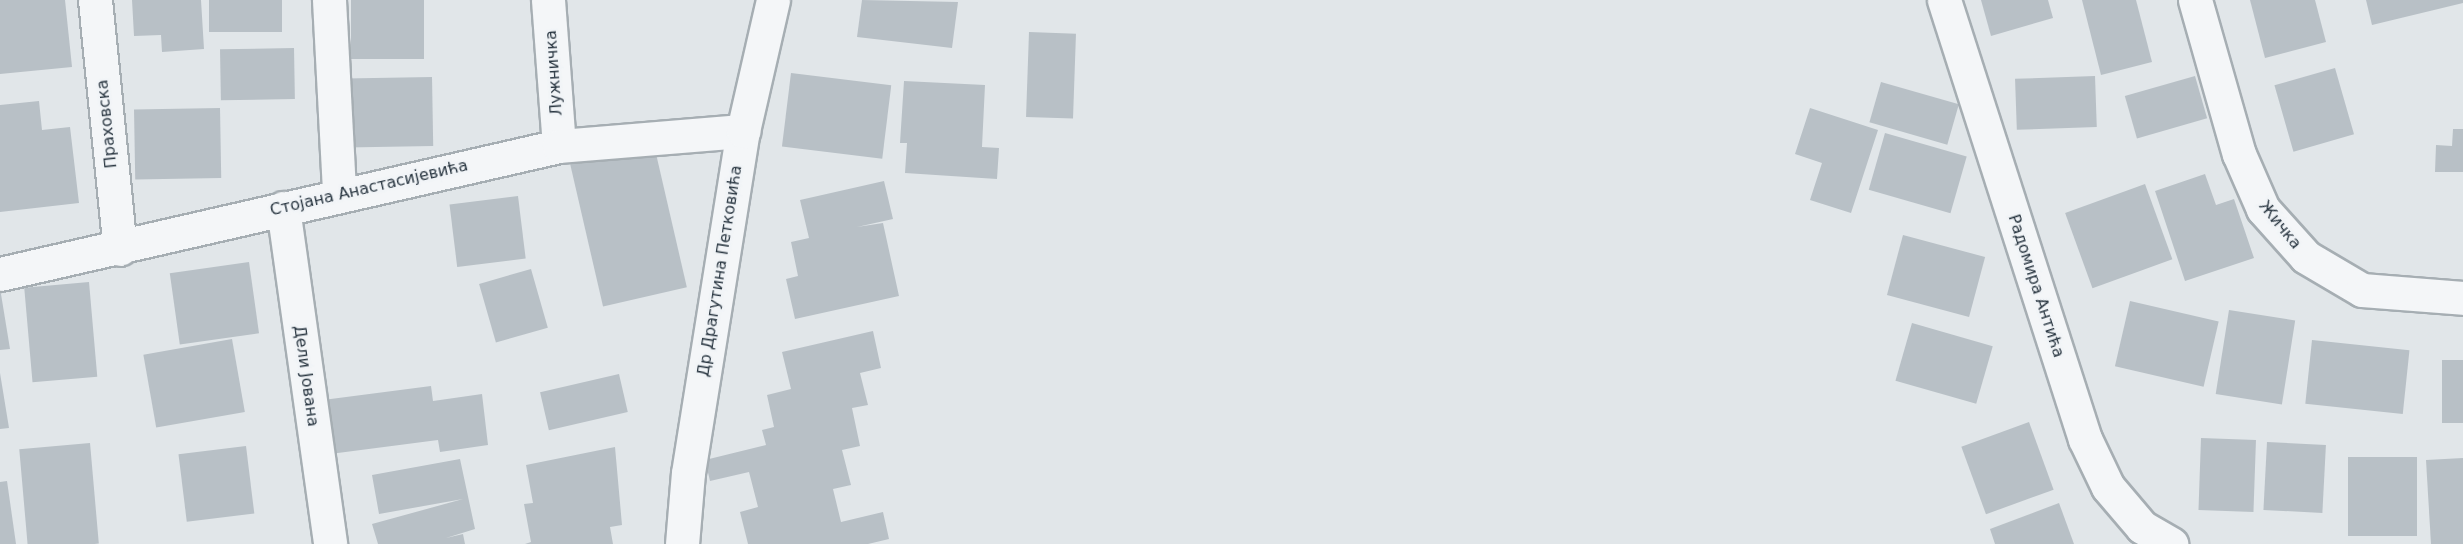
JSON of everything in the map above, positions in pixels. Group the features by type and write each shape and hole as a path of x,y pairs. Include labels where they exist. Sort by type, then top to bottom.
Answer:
{"street":[{"name":"Праховска","path":"94,0 120,249"},
{"path":"329,0 339,194"},
{"name":"Лужничка","path":"548,0 560,146"},
{"name":"Др Драгутина Петковића","path":"682,544 688,473 743,131 773,0"},
{"name":"Радомира Антића","path":"1944,0 2085,439 2108,487 2142,527 2171,544"},
{"name":"Жичка","path":"2195,0 2239,154 2263,209 2306,257 2362,290 2463,298"},
{"name":"Стојана Анастасијевића","path":"0,274 120,249 339,194 560,146 743,131"},
{"name":"Дели Јована","path":"283,208 330,544"}],"building":[{"path":"0,0 65,0 72,67 0,74"},
{"path":"132,0 201,0 204,49 162,52 161,35 134,36"},
{"path":"209,0 282,0 282,32 209,32"},
{"path":"351,0 424,0 424,59 351,59"},
{"path":"862,0 958,2 952,48 857,37"},
{"path":"1981,0 2048,0 2053,18 1991,36"},
{"path":"2082,0 2136,0 2152,62 2101,75"},
{"path":"2250,0 2315,0 2326,42 2265,58"},
{"path":"2366,0 2463,0 2463,3 2372,25"},
{"path":"1029,32 1076,34 1073,119 1026,117"},
{"path":"294,48 295,99 221,100 220,49"},
{"path":"2335,68 2354,134 2293,152 2274,85"},
{"path":"791,73 891,85 882,159 782,146"},
{"path":"2095,76 2097,127 2017,130 2015,79"},
{"path":"2195,76 2207,118 2137,138 2125,96"},
{"path":"432,77 433,146 346,148 345,79"},
{"path":"904,81 985,85 982,147 999,148 997,179 905,173 907,143 900,143"},
{"path":"1881,82 1959,104 1947,145 1869,122"},
{"path":"39,101 42,130 70,127 79,203 0,212 0,105"},
{"path":"220,108 221,178 135,179 134,110"},
{"path":"1810,108 1878,130 1851,213 1810,200 1822,163 1795,154"},
{"path":"2453,129 2463,129 2463,172 2435,172 2436,145 2452,146"},
{"path":"1885,133 1967,156 1950,213 1869,190"},
{"path":"654,145 687,287 603,307 570,164"},
{"path":"2205,174 2216,205 2234,199 2254,258 2185,281 2155,191"},
{"path":"884,181 893,219 857,227 883,223 899,296 795,319 786,279 798,276 791,242 809,238 800,200"},
{"path":"2145,184 2172,259 2092,288 2065,213"},
{"path":"518,196 526,259 457,267 450,204"},
{"path":"1903,235 1985,257 1969,317 1887,295"},
{"path":"249,262 259,333 180,344 170,273"},
{"path":"531,269 548,328 496,343 479,284"},
{"path":"89,282 97,377 33,382 24,288"},
{"path":"0,288 10,349 0,350"},
{"path":"2130,301 2219,321 2204,387 2115,366"},
{"path":"2229,310 2295,320 2282,404 2216,394"},
{"path":"1912,323 1993,346 1976,404 1895,381"},
{"path":"873,331 881,368 860,373 868,405 852,408 860,446 842,450 851,485 833,489 841,522 883,512 889,539 868,544 748,544 740,512 758,507 749,472 710,481 705,460 766,445 762,430 774,427 767,395 791,389 782,352"},
{"path":"232,339 245,412 156,428 143,355"},
{"path":"2312,340 2409,350 2403,414 2305,404"},
{"path":"2442,360 2463,360 2463,423 2442,423"},
{"path":"0,373 9,428 0,429"},
{"path":"619,374 628,412 549,430 540,392"},
{"path":"431,386 433,401 482,394 488,445 440,452 438,440 330,454 323,400"},
{"path":"2029,422 2054,490 1986,514 1961,447"},
{"path":"2201,438 2256,440 2253,512 2198,510"},
{"path":"2267,442 2326,445 2322,513 2263,510"},
{"path":"90,443 99,544 28,544 19,449"},
{"path":"246,446 254,513 187,522 179,454"},
{"path":"615,447 622,525 610,527 613,544 525,544 531,542 524,504 533,503 526,465"},
{"path":"2348,457 2417,457 2417,536 2348,536"},
{"path":"2463,458 2463,544 2431,544 2426,460"},
{"path":"460,459 475,529 446,538 463,534 465,544 378,544 372,524 463,499 379,514 372,475"},
{"path":"7,481 16,544 0,544 0,482"},
{"path":"2059,503 2074,544 1995,544 1990,529"}]}
